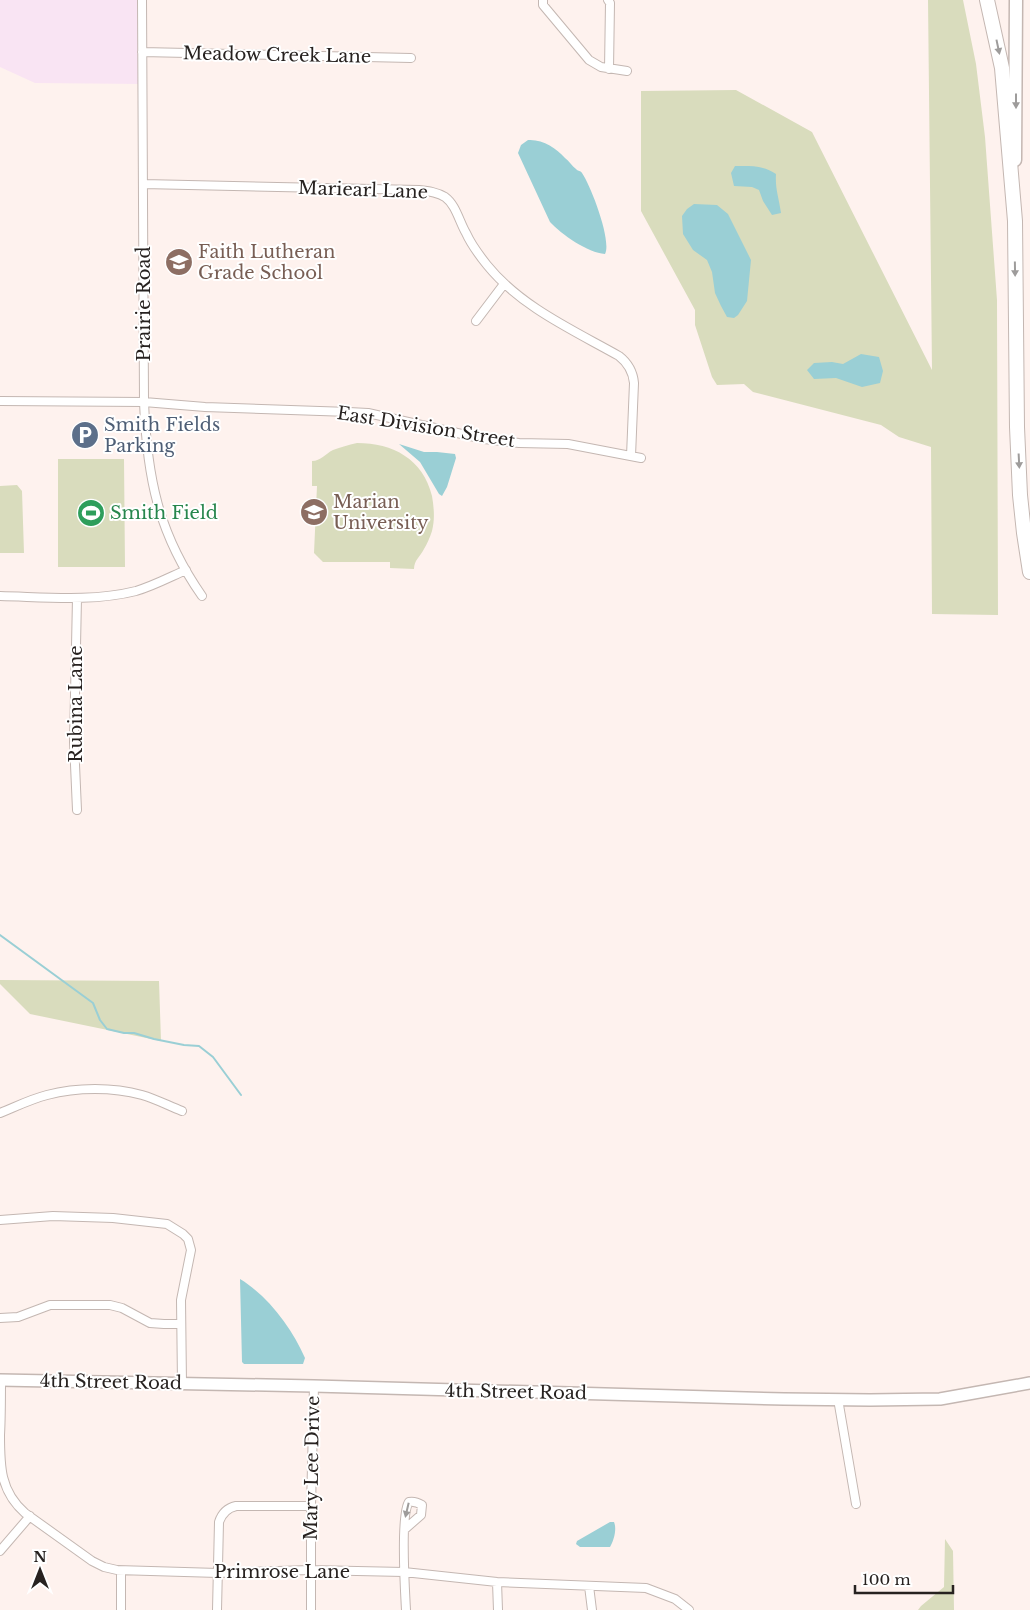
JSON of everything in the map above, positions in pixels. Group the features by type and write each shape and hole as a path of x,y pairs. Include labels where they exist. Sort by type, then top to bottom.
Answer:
{"highway":[{"path":"986,0 1002,68 1015,221 1017,427 1020,495 1030,572"}],"main road":[{"path":"1015,221 1016,0"}],"street":[{"name":"Prairie Road","path":"142,0 144,402 146,444 152,485 165,527 186,570 202,596"},
{"path":"543,0 543,5 589,60 601,67 627,71"},
{"path":"608,0 610,3 609,69"},
{"name":"Meadow Creek Lane","path":"142,52 412,58"},
{"name":"Mariearl Lane","path":"143,184 419,190 437,193 446,198 452,204 474,248 504,284 528,304 619,356 627,364 633,374 634,383 631,456"},
{"path":"476,321 504,284"},
{"name":"East Division Street","path":"0,401 144,402 205,407 368,413 484,439 519,443 568,444 641,458"},
{"path":"0,596 77,598 112,595 135,591 186,570"},
{"name":"Rubina Lane","path":"77,598 74,742 78,810"},
{"path":"0,1113 46,1095 94,1090 121,1091 142,1095 182,1111"},
{"path":"0,1220 83,1216 123,1218 167,1224 184,1234 188,1239 191,1250 181,1300 182,1384"},
{"path":"0,1318 18,1317 50,1305 110,1305 122,1308 150,1323 181,1324"},
{"name":"4th Street Road","path":"0,1380 838,1399 940,1399 1030,1383"},
{"name":"Primrose Lane","path":"0,1380 2,1474 6,1489 19,1507 30,1516 96,1563 108,1568 121,1571 218,1573 310,1570 404,1572 497,1582 646,1588 675,1599 689,1610"},
{"name":"Mary Lee Drive","path":"312,1610 310,1570 314,1386"},
{"path":"838,1399 856,1504"},
{"path":"217,1610 220,1522 222,1515 227,1509 236,1506 311,1506"},
{"path":"0,1551 30,1516"},
{"path":"405,1529 404,1572 406,1610"},
{"path":"121,1571 121,1610"},
{"path":"497,1582 498,1610"},
{"path":"589,1586 592,1610"}],"shaded area":[{"path":"0,0 142,0 143,84 35,83 0,67"}],"green space":[{"path":"928,0 963,0 976,64 985,137 997,300 998,615 932,614 931,447 899,437 881,425 753,392 744,384 717,385 712,377 695,325 695,310 641,211 641,91 736,90 812,132 932,370"},
{"path":"357,443 383,446 405,456 422,472 428,483 432,496 433,527 414,569 390,568 390,562 323,562 314,553 317,486 312,486 312,461 320,459 333,450"},
{"name":"Smith Field","path":"58,459 124,459 125,567 58,567"},
{"path":"17,485 22,491 24,553 0,553 0,486"},
{"path":"0,980 159,981 161,1041 30,1014 0,984"},
{"path":"945,1539 953,1551 954,1610 918,1610 944,1587"}],"water":[{"path":"528,140 539,141 553,148 582,173 595,201 603,226 606,238 605,254 598,253 575,242 550,222 518,153 521,145"},
{"path":"735,166 751,166 776,174 781,213 772,215 763,201 759,190 752,187 734,186 731,173"},
{"path":"694,204 717,205 728,214 751,260 747,301 734,318 727,317 721,306 715,293 712,272 707,260 693,250 683,234 682,216"},
{"path":"861,354 879,357 883,371 880,383 862,387 836,378 814,379 807,370 814,363 832,362 843,364"},
{"path":"399,444 424,452 455,454 456,458 447,487 442,496 420,462"},
{"path":"240,1279 260,1294 286,1324 305,1358 303,1364 244,1364 242,1362"},
{"path":"610,1522 614,1522 615,1528 614,1538 610,1547 580,1547 576,1544 577,1541"}],"waterway":[{"path":"0,935 93,1003 100,1020 107,1029 134,1033 184,1045 199,1046 213,1057 241,1095"}],"place":[{"name":"Faith Lutheran Grade School","path":"179,262"},
{"name":"Smith Fields Parking","path":"85,435"},
{"name":"Marian University","path":"314,512"},
{"name":"Smith Field","path":"91,513"}]}
